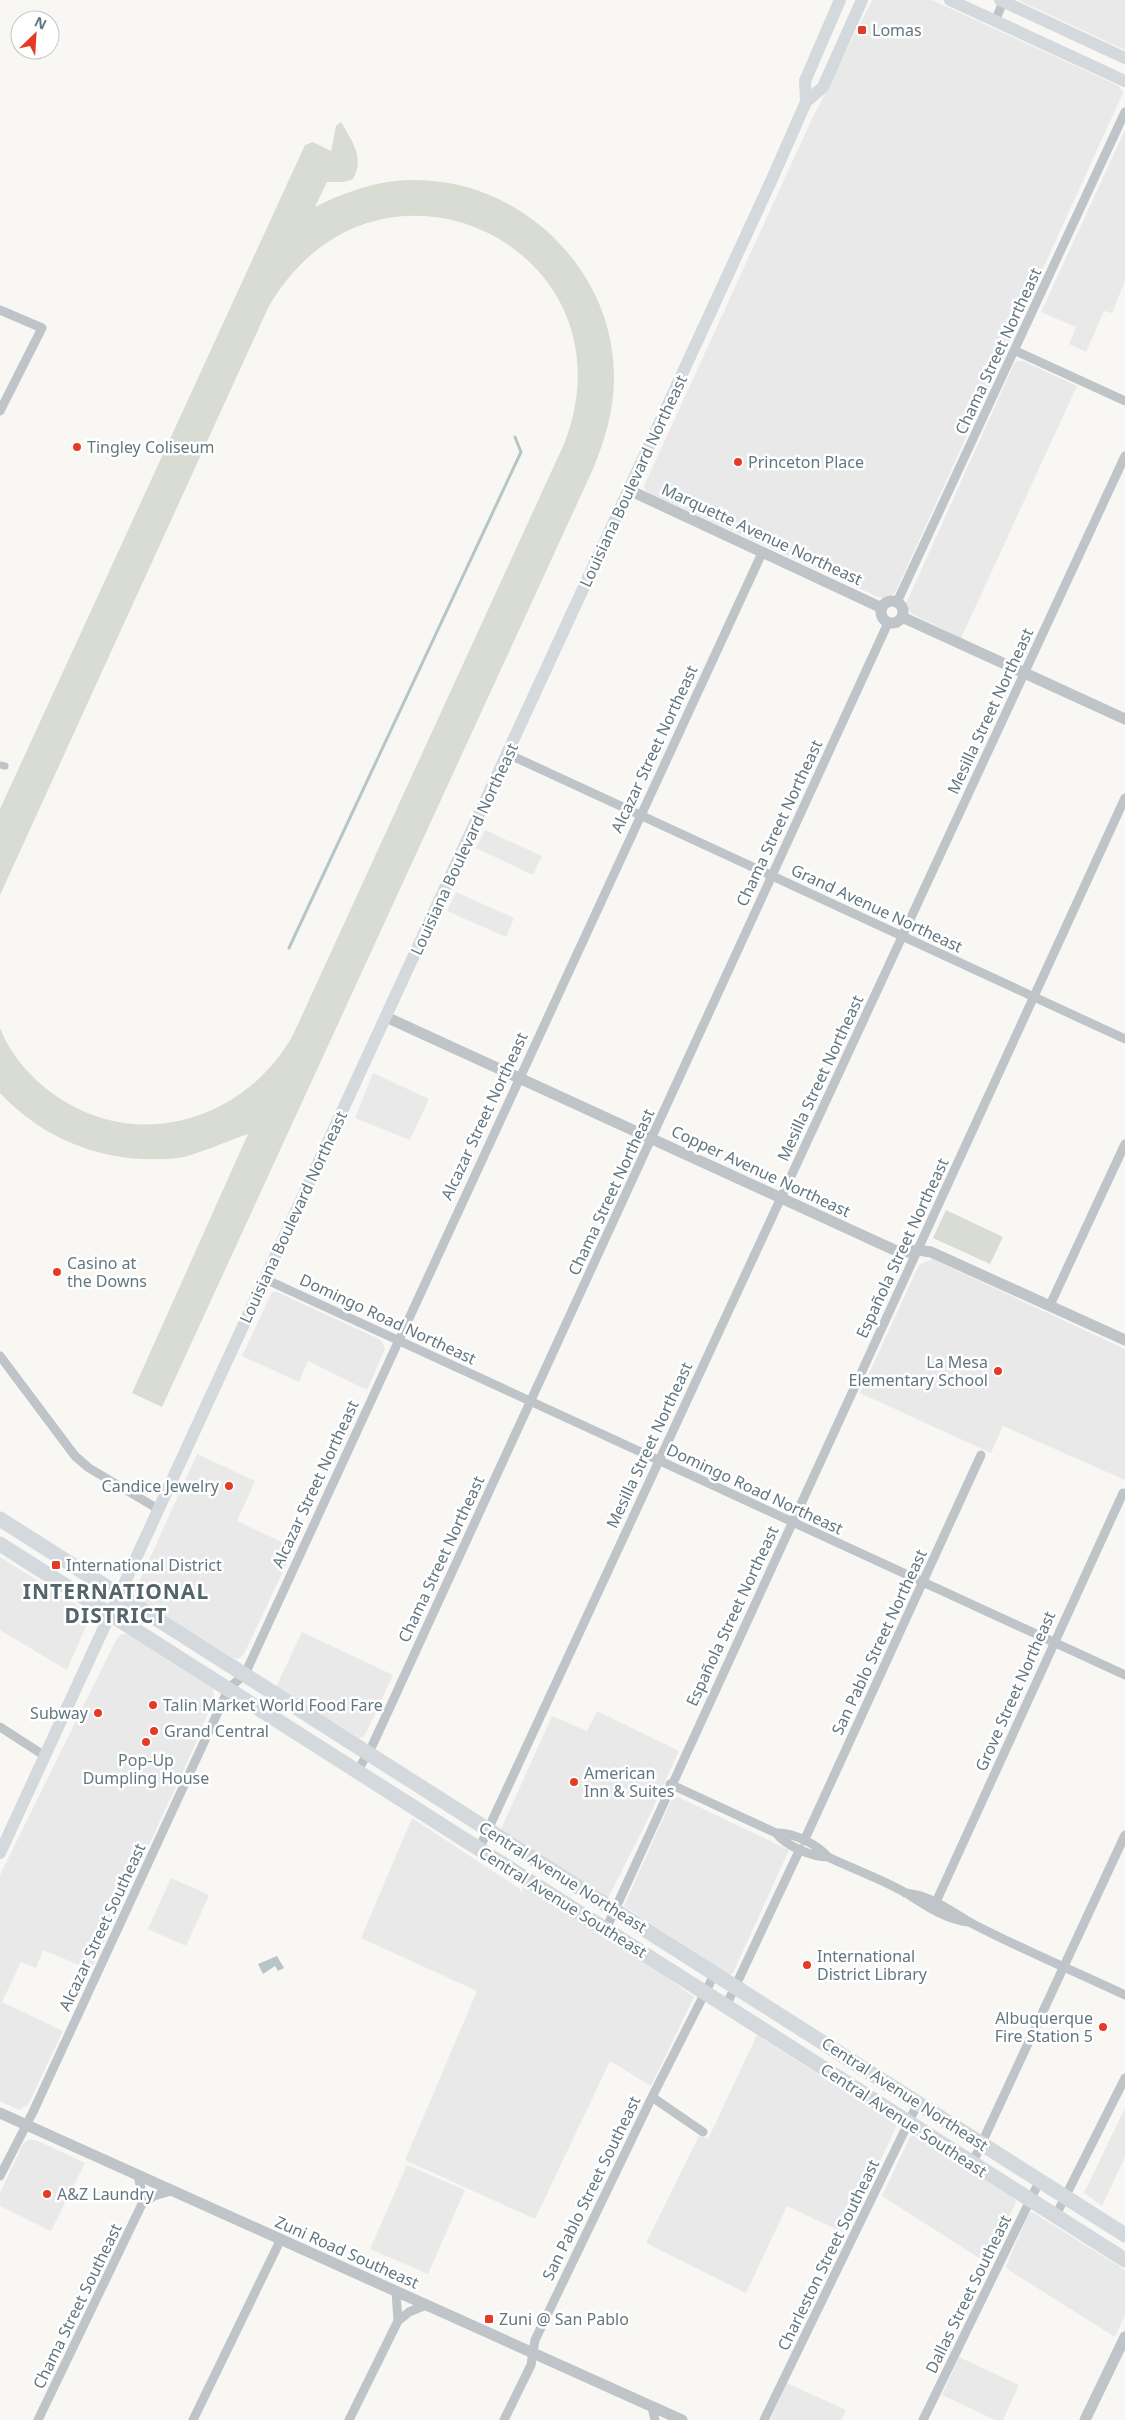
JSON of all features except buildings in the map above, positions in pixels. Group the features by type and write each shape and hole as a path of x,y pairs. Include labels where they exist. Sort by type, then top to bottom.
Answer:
{"main road":[{"name":"Louisiana Boulevard Northeast","path":"806,102 805,81 840,0"},
{"name":"Louisiana Boulevard Northeast","path":"0,1853 508,754 806,102 823,87 862,0"},
{"path":"950,0 1125,81"},
{"path":"1002,1 1125,58"},
{"name":"Central Avenue Northeast","path":"0,1519 118,1596 736,1986 1125,2235"},
{"name":"Central Avenue Southeast","path":"0,1544 229,1688 1029,2201 1125,2260"}],"street":[{"path":"995,21 1002,1"},
{"name":"Chama Street Northeast","path":"897,602 1016,351 1125,112"},
{"path":"0,310 42,328 0,411"},
{"path":"1016,351 1125,401"},
{"name":"Mesilla Street Northeast","path":"479,1849 1125,456"},
{"name":"Marquette Avenue Northeast","path":"629,490 882,608"},
{"name":"Alcazar Street Northeast","path":"229,1688 244,1674 518,1077 762,553"},
{"path":"890,602 897,602 902,607 902,617 898,622 888,622 883,618 882,608 890,602"},
{"path":"902,617 1125,719"},
{"name":"Chama Street Northeast","path":"358,1772 652,1138 888,622"},
{"name":"Grand Avenue Northeast","path":"508,754 1125,1039"},
{"name":"Española Street Northeast","path":"606,1929 670,1784 1125,798"},
{"name":"Copper Avenue Northeast","path":"386,1017 901,1253 918,1250 931,1252 1125,1340"},
{"path":"1050,1305 1125,1144"},
{"name":"Domingo Road Northeast","path":"264,1279 1125,1675"},
{"path":"0,1356 75,1456 89,1468 158,1509"},
{"name":"San Pablo Street Northeast","path":"726,2006 981,1455"},
{"name":"Grove Street Northeast","path":"936,1902 1054,1642 1124,1494"},
{"name":"Alcazar Street Southeast","path":"0,2176 26,2125 229,1688"},
{"path":"0,1727 45,1756"},
{"path":"670,1784 776,1833 781,1840 802,1845 820,1857 828,1857 905,1893 933,1910 959,1921 969,1922"},
{"path":"972,2164 1125,1835"},
{"path":"905,1893 916,1894 936,1902 969,1922 1125,1995"},
{"name":"San Pablo Street Southeast","path":"504,2420 531,2365 535,2340 652,2097 715,1973"},
{"path":"1055,2217 1125,2078"},
{"path":"652,2097 703,2132"},
{"name":"Charleston Street Southeast","path":"764,2420 918,2103"},
{"name":"Zuni Road Southeast","path":"0,2114 680,2420"},
{"path":"138,2176 142,2204"},
{"name":"Dallas Street Southeast","path":"923,2420 1040,2180"},
{"path":"142,2204 154,2196 171,2191"},
{"name":"Chama Street Southeast","path":"38,2420 142,2204"},
{"path":"193,2420 280,2241"},
{"path":"396,2292 398,2321"},
{"path":"349,2420 398,2321 409,2312 426,2305"},
{"path":"1085,2420 1125,2337"},
{"path":"652,2407 655,2420"}],"shaded area":[{"path":"872,0 932,0 1119,86 1123,93 895,593 885,600 649,493 645,490 644,486 811,121"},
{"path":"1125,0 1125,50 1020,1"},
{"path":"341,122 356,150 358,164 356,171 353,179 344,182 327,182 315,207 361,188 385,183 409,180 449,183 487,194 522,212 553,237 578,266 598,301 610,338 614,378 611,413 593,469 162,1407 132,1393 248,1134 200,1152 173,1159 121,1157 102,1153 64,1140 30,1120 0,1093 0,1028 15,1056 44,1087 84,1112 118,1122 152,1124 185,1120 217,1108 246,1089 272,1065 293,1035 564,444 578,374 565,313 532,265 485,232 429,216 370,222 315,252 268,308 0,895 0,809 305,145 313,142 331,151 336,126"},
{"path":"1125,130 1125,281 1112,313 1104,311 1086,352 1069,344 1076,327 1041,312"},
{"path":"1017,361 1023,361 1077,386 961,638 912,614 905,606"},
{"path":"485,830 542,856 533,875 476,848"},
{"path":"456,892 514,918 506,937 447,911"},
{"path":"373,1073 429,1099 410,1140 355,1118"},
{"path":"946,1210 1003,1237 990,1264 933,1238"},
{"name":"La Mesa Elementary School","path":"932,1259 1125,1349 1125,1480 1003,1426 991,1453 860,1393 919,1265"},
{"path":"272,1292 277,1292 381,1340 385,1349 367,1390 308,1361 299,1382 242,1356"},
{"path":"197,1454 255,1481 237,1521 294,1548 244,1654 238,1659 233,1658 137,1597 135,1591"},
{"path":"0,1557 91,1614 67,1670 0,1630"},
{"path":"302,1632 393,1675 364,1737 359,1738 276,1687"},
{"path":"122,1634 128,1634 213,1688 214,1698 191,1754 91,1970 43,1950 36,1968 21,1962 2,2002 63,2031 28,2105 19,2110 0,2101 0,1875 117,1638"},
{"path":"597,1711 679,1751 646,1823 609,1896 605,1897 501,1829 552,1716 587,1731"},
{"path":"678,1797 789,1850 733,1973 729,1975 624,1906 671,1801"},
{"path":"412,1818 520,1889 520,1893 524,1887 654,1968 694,1997 651,2086 610,2061 535,2219 405,2160 477,1991 361,1938"},
{"path":"171,1878 209,1895 186,1946 148,1929"},
{"path":"277,1956 284,1968 278,1971 275,1966 263,1974 258,1964"},
{"path":"757,2035 897,2125 846,2234 787,2206 746,2293 646,2243 699,2136 708,2139"},
{"path":"1125,2108 1125,2157 1102,2206 1084,2193"},
{"path":"913,2135 1014,2198 1016,2202 987,2263 882,2196 910,2137"},
{"path":"28,2140 36,2140 85,2163 51,2231 0,2206 0,2193 23,2144"},
{"path":"407,2165 465,2190 428,2274 370,2249"},
{"path":"1032,2212 1125,2270 1125,2315 1115,2337 1007,2269 1006,2266 1028,2215"},
{"path":"959,2357 1019,2385 1003,2420 995,2420 942,2395"},
{"path":"787,2383 846,2410 841,2420 770,2420"}],"waterway":[{"path":"289,948 521,452 515,437"}],"place":[{"name":"Lomas","path":"862,30"},
{"name":"Tingley Coliseum","path":"77,447"},
{"name":"Princeton Place","path":"738,462"},
{"name":"Casino at the Downs","path":"57,1272"},
{"name":"La Mesa Elementary School","path":"998,1371"},
{"name":"Candice Jewelry","path":"229,1486"},
{"name":"International District","path":"56,1565"},
{"name":"Talin Market World Food Fare","path":"153,1705"},
{"name":"Subway","path":"98,1713"},
{"name":"Grand Central","path":"154,1731"},
{"name":"Pop-Up Dumpling House","path":"146,1742"},
{"name":"American Inn & Suites","path":"574,1782"},
{"name":"International District Library","path":"807,1965"},
{"name":"Albuquerque Fire Station 5","path":"1103,2027"},
{"name":"A&Z Laundry","path":"47,2194"},
{"name":"Zuni @ San Pablo","path":"489,2319"}],"district":[{"name":"INTERNATIONAL DISTRICT","path":"116,1604"}]}
